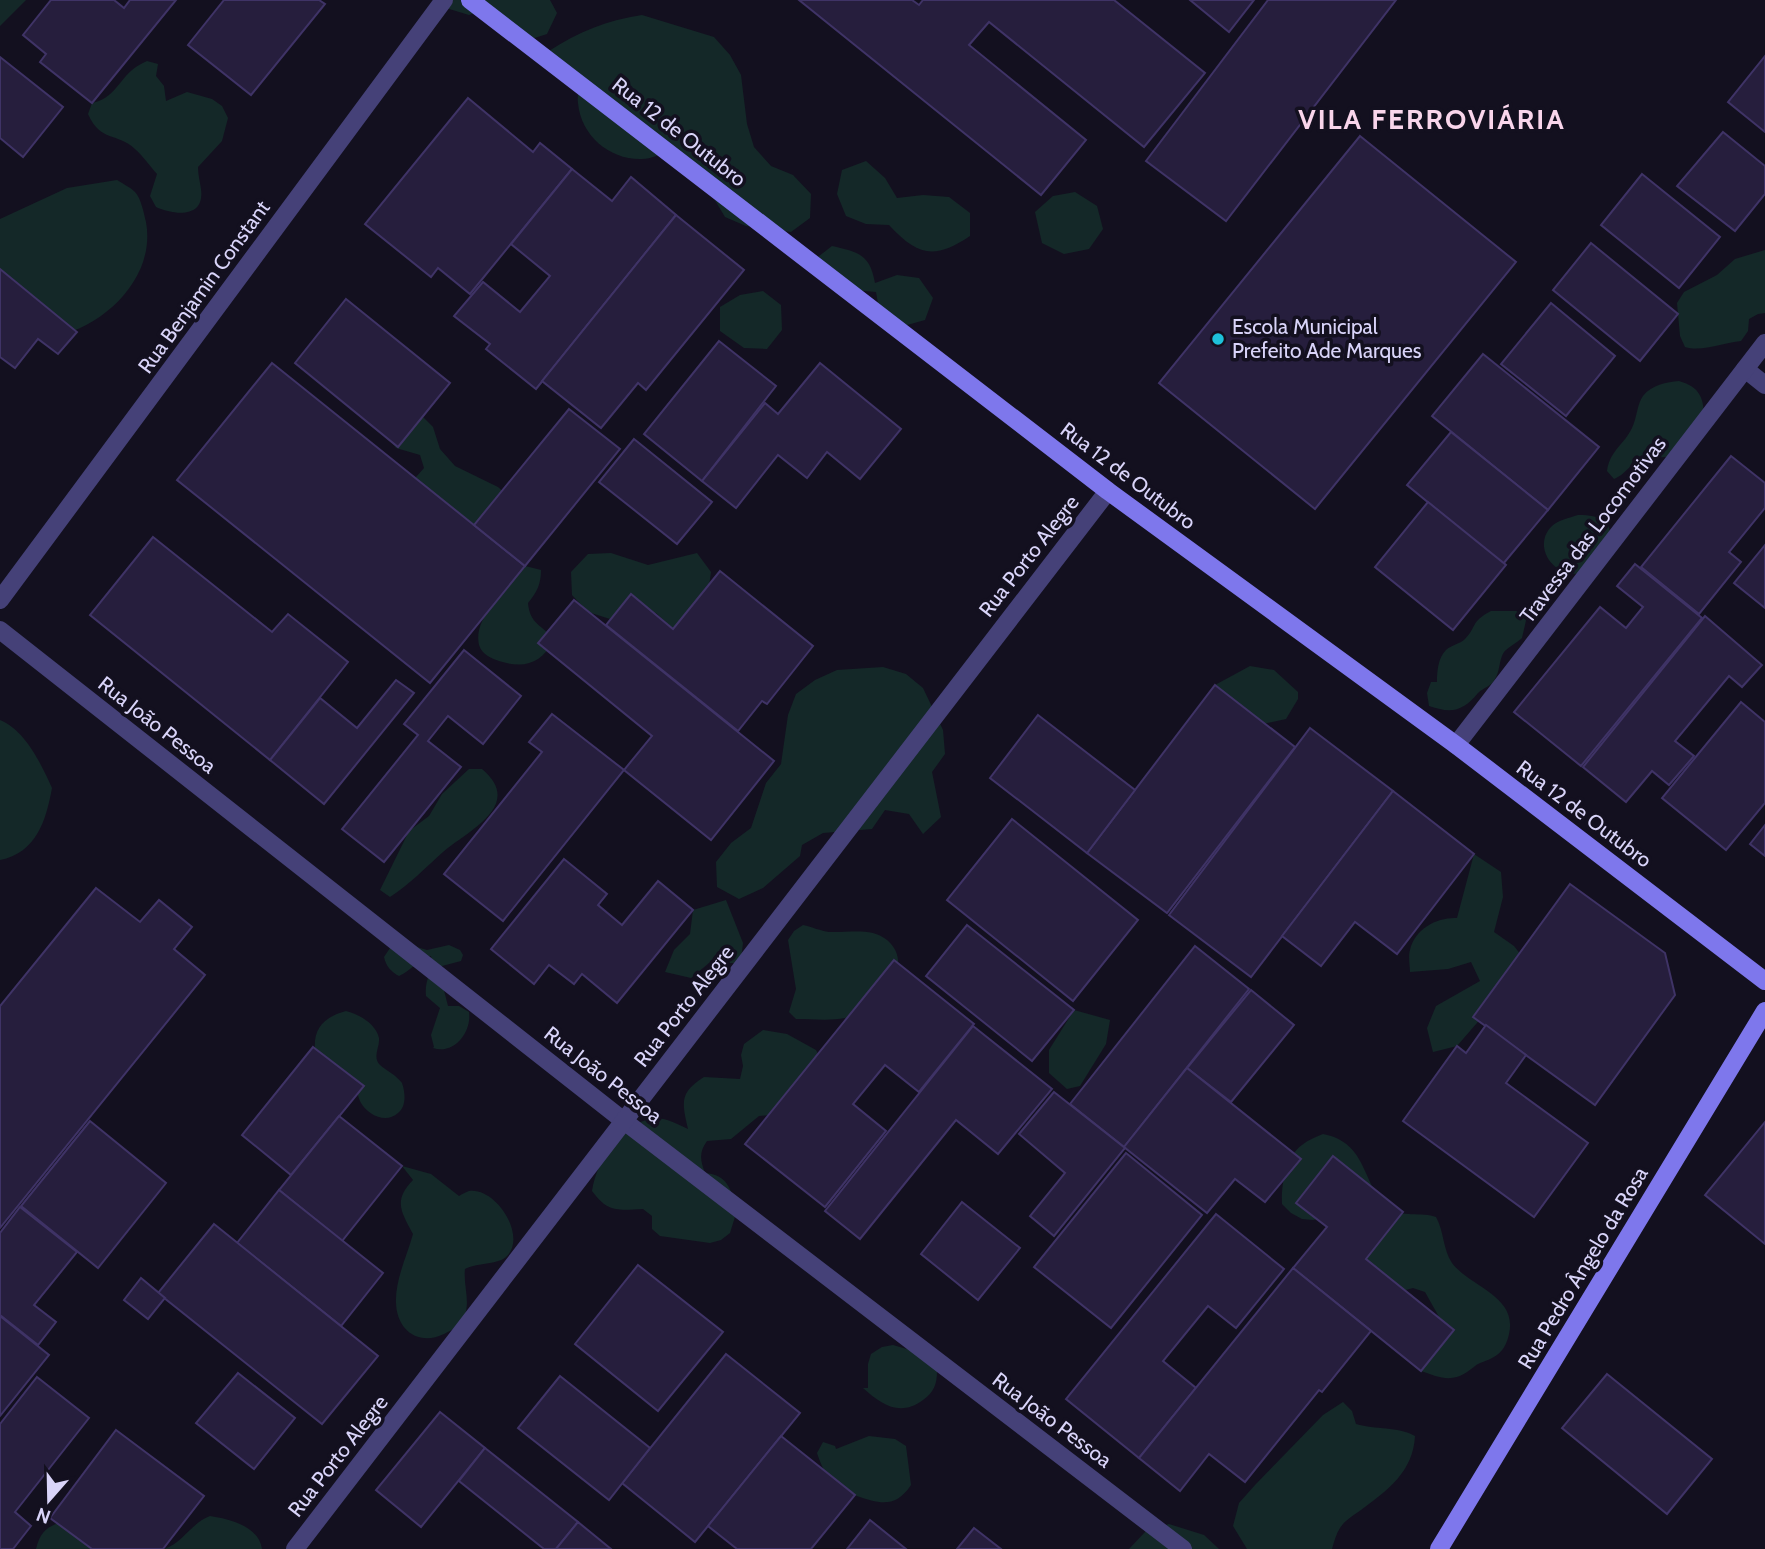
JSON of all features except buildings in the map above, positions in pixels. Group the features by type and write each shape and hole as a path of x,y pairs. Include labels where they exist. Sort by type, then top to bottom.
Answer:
{"main road":[{"name":"Rua 12 de Outubro","path":"470,0 1108,491 1457,745 1765,981"},
{"name":"Rua Pedro Ângelo da Rosa","path":"1439,1549 1765,1011"}],"street":[{"name":"Rua Benjamin Constant","path":"0,600 444,0"},
{"name":"Travessa das Locomotivas","path":"1457,745 1765,343"},
{"path":"1745,369 1765,385"},
{"name":"Rua Porto Alegre","path":"295,1549 1108,491"},
{"name":"Rua João Pessoa","path":"0,630 624,1121 1183,1549"}],"green space":[{"path":"0,0 26,0 0,26"},
{"path":"447,0 550,0 557,13 547,34 522,42 492,6 469,15 446,8"},
{"path":"642,15 714,37 730,55 741,75 747,124 754,147 771,166 793,175 811,194 810,218 791,232 746,226 725,217 713,197 669,151 649,158 630,158 608,150 591,135 580,115 579,81 549,51 594,28"},
{"path":"147,61 158,64 156,76 164,86 166,101 187,92 212,99 222,106 228,118 222,141 198,167 201,199 198,206 187,212 171,212 156,207 150,196 157,174 128,144 98,129 88,114 92,103 108,96 130,72"},
{"path":"866,161 885,178 897,198 923,195 949,197 970,213 970,236 946,249 927,251 909,243 889,225 866,224 846,216 837,194 842,170"},
{"path":"117,180 135,192 142,206 147,242 143,261 124,295 110,309 94,321 58,336 0,295 0,219 67,188"},
{"path":"1075,192 1097,206 1103,229 1089,249 1064,254 1042,243 1035,212 1053,196"},
{"path":"832,246 849,250 866,260 875,283 897,275 919,278 933,298 925,320 900,327 880,315 876,292 853,290 814,260"},
{"path":"1765,250 1765,313 1749,319 1748,331 1741,341 1705,348 1685,347 1680,336 1677,303 1684,292 1717,275 1735,259"},
{"path":"763,291 781,305 782,330 767,349 744,348 720,331 720,307 740,295"},
{"path":"1664,383 1686,383 1699,394 1704,419 1666,457 1640,461 1614,479 1607,471 1609,464 1632,428 1643,396"},
{"path":"417,411 433,427 440,449 455,466 498,487 516,504 511,549 493,566 409,485 424,468 420,455 396,448 382,429"},
{"path":"1578,515 1603,520 1610,532 1609,541 1596,571 1571,574 1554,566 1549,560 1544,539 1554,524"},
{"path":"611,553 648,565 697,553 711,572 702,608 692,618 673,629 656,613 633,612 610,619 588,612 572,595 571,572 588,554"},
{"path":"525,566 541,570 538,588 528,603 529,610 534,620 554,640 543,655 531,663 499,661 480,648 480,628 487,613"},
{"path":"1491,611 1516,611 1527,616 1522,638 1504,652 1493,682 1467,704 1451,710 1429,706 1427,693 1431,682 1437,682 1438,665 1443,653 1465,639 1477,622"},
{"path":"1250,666 1274,670 1298,692 1298,699 1286,719 1263,724 1240,715 1215,685"},
{"path":"883,667 906,674 923,688 943,730 945,754 932,772 941,817 923,834 909,814 885,810 872,829 823,833 802,845 800,856 763,888 739,899 717,887 716,862 731,843 751,828 766,783 781,764 788,715 796,694 815,680 837,670"},
{"path":"0,720 25,740 52,788 42,823 31,843 12,856 0,860"},
{"path":"469,769 482,769 494,782 498,794 495,806 478,826 390,897 380,890 409,831 429,816 442,794"},
{"path":"1474,854 1501,872 1503,897 1494,932 1514,946 1528,964 1457,1046 1433,1052 1427,1028 1436,1006 1480,981 1471,962 1448,969 1410,972 1409,952 1417,936 1428,925 1442,919 1457,918"},
{"path":"726,900 743,943 740,967 733,963 709,963 691,978 665,972 674,950 690,934 693,910"},
{"path":"803,925 829,932 874,933 887,940 896,951 898,963 896,975 880,998 857,1014 845,1018 796,1019 789,1012 796,989 788,940 794,931"},
{"path":"410,945 427,950 449,945 460,950 463,955 461,961 442,966 439,971 448,1006 459,1006 469,1012 468,1027 464,1034 448,1048 433,1048 431,1035 440,1008 426,996 431,956 399,976 389,968 385,960 390,948"},
{"path":"1074,1010 1110,1020 1106,1044 1080,1086 1067,1089 1049,1073 1049,1050"},
{"path":"346,1011 371,1024 379,1038 376,1055 378,1062 402,1083 404,1103 401,1110 393,1116 378,1117 368,1111 361,1103 352,1083 315,1051 318,1030 326,1020"},
{"path":"763,1030 787,1034 816,1050 832,1083 771,1115 759,1116 731,1139 707,1141 701,1156 705,1173 719,1176 723,1180 730,1188 738,1207 730,1233 721,1240 710,1243 660,1236 652,1229 652,1216 643,1209 614,1209 603,1203 592,1191 604,1157 619,1137 639,1123 656,1118 688,1129 684,1112 686,1093 704,1077 740,1079 744,1044"},
{"path":"1323,1134 1338,1139 1357,1155 1373,1188 1389,1209 1399,1213 1436,1217 1452,1263 1491,1293 1506,1310 1510,1321 1509,1334 1499,1353 1455,1377 1439,1377 1421,1371 1416,1360 1443,1324 1425,1292 1413,1288 1402,1291 1370,1270 1366,1259 1372,1241 1325,1217 1302,1219 1282,1204 1282,1188 1292,1156 1304,1143"},
{"path":"402,1166 431,1174 459,1196 469,1191 489,1197 506,1214 511,1226 512,1247 507,1256 465,1269 467,1305 464,1317 456,1327 435,1337 418,1337 411,1334 397,1313 397,1286 413,1234 405,1219 401,1200 413,1180"},
{"path":"893,1345 917,1352 937,1371 930,1394 907,1408 884,1404 863,1388 868,1388 868,1364 871,1354 882,1347"},
{"path":"1343,1402 1352,1411 1356,1424 1401,1431 1415,1436 1410,1460 1404,1470 1371,1503 1344,1523 1337,1533 1332,1549 1247,1549 1233,1526 1239,1503 1323,1415"},
{"path":"869,1436 895,1439 906,1446 911,1485 893,1501 873,1501 841,1491 829,1479 819,1459 817,1453 823,1442 835,1446 836,1449"},
{"path":"210,1516 226,1519 249,1529 260,1541 262,1549 164,1549"},
{"path":"69,1519 163,1549 36,1549 47,1529"},
{"path":"1169,1524 1204,1535 1219,1549 1129,1549 1146,1531"}],"place":[{"name":"Escola Municipal Prefeito Ade Marques","path":"1218,339"}],"district":[{"name":"VILA FERROVIÁRIA","path":"1432,119"}]}
